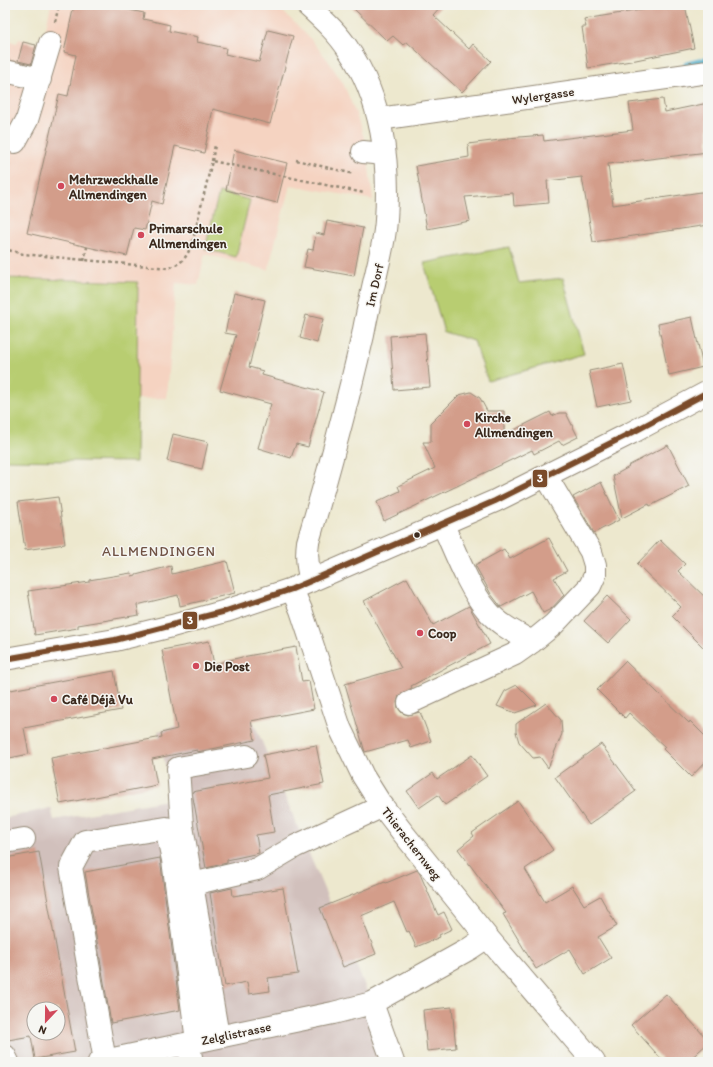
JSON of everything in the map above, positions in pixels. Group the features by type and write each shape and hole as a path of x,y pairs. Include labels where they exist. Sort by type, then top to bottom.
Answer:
{"street":[{"name":"Im Dorf","path":"301,585 307,568 306,559 308,542 356,364 383,246 387,182 374,153 379,119 372,95 362,72 348,48 329,26 307,5"},
{"path":"15,142 27,120 50,43"},
{"path":"5,71 40,79"},
{"name":"Wylergasse","path":"379,119 708,72"},
{"path":"5,659 114,640 158,630 226,612 301,585 443,525 495,501 708,392"},
{"path":"409,703 515,654 554,624 590,586 595,575 595,565 591,552 546,476"},
{"path":"443,525 476,595 487,611 505,626 532,642"},
{"name":"Thierachernweg","path":"301,585 301,610 340,728 363,776 403,833 487,937 594,1062"},
{"path":"218,1036 182,826 178,768 246,756"},
{"path":"192,884 257,869 296,846 383,806"},
{"path":"102,1061 71,867 85,841 166,828 174,868 192,1048"},
{"name":"Zelglistrasse","path":"102,1061 192,1048 218,1036 333,1013 372,1003 456,957 487,937"},
{"path":"372,1003 393,1062"},
{"path":"5,1056 8,1062"}],"path":[{"path":"5,202 10,161 15,142"},
{"path":"5,246 8,250 23,254 168,268 179,264 186,256 192,244 215,145"},
{"path":"296,160 358,175"},
{"path":"212,161 368,194"},
{"path":"84,260 87,247"}],"shaded area":[{"name":"Primarschule Allmendingen","path":"51,5 276,5 307,35 327,59 343,83 356,114 366,144 373,200 290,185 268,270 205,254 198,285 176,283 167,398 137,399 136,462 5,460 5,41 17,43 19,39 42,45"},
{"path":"249,711 372,1003 403,1062 5,1062 5,818 51,808 54,820 172,799 158,731"}],"green space":[{"path":"219,192 250,200 236,257 205,249"},
{"path":"509,247 519,283 563,278 584,354 488,381 474,341 444,332 424,263"},
{"path":"5,278 138,282 136,462 5,460"}],"building":[{"path":"74,5 116,5 115,7 144,13 143,19 170,25 169,31 198,37 197,42 226,48 225,54 259,62 268,30 293,36 270,124 213,109 204,153 175,146 162,204 152,201 145,230 134,228 127,256 27,233 59,94 68,96 76,55 64,52"},
{"path":"350,5 442,5 433,15 469,49 473,44 491,61 462,92 407,42 403,45 393,36 387,41"},
{"path":"652,5 685,5 694,48 588,68 582,27 586,27 584,19 653,8"},
{"path":"23,42 36,45 31,64 18,61"},
{"path":"663,99 665,112 708,103 708,152 608,164 613,205 708,191 708,225 593,242 582,177 547,181 549,203 514,206 513,193 465,197 470,221 427,229 416,166 469,157 468,144 543,135 544,141 633,130 629,103"},
{"path":"234,150 287,163 277,203 226,190"},
{"path":"327,221 363,228 354,276 304,267 308,249 313,250 316,233 324,235"},
{"path":"234,293 265,300 249,367 263,371 262,375 324,392 308,447 296,444 291,458 258,448 271,404 220,390 236,335 225,333"},
{"path":"306,315 323,319 317,343 300,338"},
{"path":"692,317 703,367 669,375 658,324"},
{"path":"425,333 430,387 394,390 390,336"},
{"path":"623,364 631,400 597,407 589,371"},
{"path":"471,392 480,398 487,411 504,411 504,435 550,412 552,416 559,413 566,413 578,437 562,445 559,441 534,454 532,450 384,521 377,502 400,491 398,486 435,468 423,442 431,442 431,423 459,395"},
{"path":"173,434 208,442 202,469 167,461"},
{"path":"668,445 689,486 650,506 649,504 622,518 613,476 629,467 628,466"},
{"path":"601,482 619,520 594,533 573,497"},
{"path":"58,497 65,544 25,550 18,502"},
{"path":"549,538 567,571 554,578 564,595 551,609 543,613 531,591 501,607 491,594 475,565 504,549 510,559"},
{"path":"660,540 685,564 678,571 708,600 708,652 672,616 681,607 637,564"},
{"path":"227,561 235,593 180,606 178,595 137,605 139,615 78,625 78,628 35,635 28,591 89,582 89,580 131,573 132,576 171,566 172,574"},
{"path":"407,578 433,625 469,606 490,644 411,686 412,688 399,696 397,702 398,708 402,713 408,715 420,712 431,741 411,748 408,740 365,752 345,684 401,668 364,601"},
{"path":"607,596 631,619 608,643 584,621"},
{"path":"209,641 214,664 296,647 302,682 309,681 314,709 251,721 255,740 197,752 197,750 152,759 157,785 60,804 51,758 162,737 161,733 177,729 162,650"},
{"path":"625,661 689,723 690,721 708,739 708,759 691,777 663,749 665,747 629,713 625,718 597,690"},
{"path":"114,671 121,710 24,728 29,754 5,759 5,691"},
{"path":"517,685 537,705 515,713 497,706 505,691"},
{"path":"546,703 561,720 562,734 548,768 540,757 533,758 519,742 516,732 516,724"},
{"path":"601,744 636,791 589,825 555,777"},
{"path":"316,745 324,784 268,795 274,832 256,835 259,853 227,860 227,863 206,868 192,792 268,778 263,755"},
{"path":"472,755 487,776 445,805 438,795 419,808 407,791 433,773 437,779"},
{"path":"518,801 553,850 525,869 545,902 572,886 584,905 600,896 617,926 598,937 611,958 585,974 570,949 536,969 503,914 506,913 458,849 474,836 472,833"},
{"path":"39,852 66,1001 26,1001 26,1037 8,1040 5,1023 5,858"},
{"path":"160,858 180,1010 111,1023 85,872"},
{"path":"417,870 438,915 444,912 452,929 439,935 440,937 416,947 409,931 407,932 394,902 361,916 376,954 343,967 320,908"},
{"path":"232,888 233,896 283,888 298,974 268,978 270,991 249,994 247,982 225,986 210,893"},
{"path":"666,994 708,1040 708,1043 687,1062 664,1062 631,1025"},
{"path":"66,1002 75,1052 35,1059 32,1041 66,1041"},
{"path":"452,1007 456,1048 427,1051 423,1010"}],"waterway":[{"path":"687,65 708,60"}],"transit line":[{"name":"3","path":"5,659 115,640 226,611 292,589 495,501 631,433 708,392"}],"place":[{"name":"Mehrzweckhalle Allmendingen","path":"61,186"},
{"name":"Primarschule Allmendingen","path":"141,235"},
{"name":"Kirche Allmendingen","path":"467,424"},
{"name":"Coop","path":"420,633"},
{"name":"Die Post","path":"196,666"},
{"name":"Café Déjà Vu","path":"54,699"}],"district":[{"name":"ALLMENDINGEN","path":"159,551"}]}
